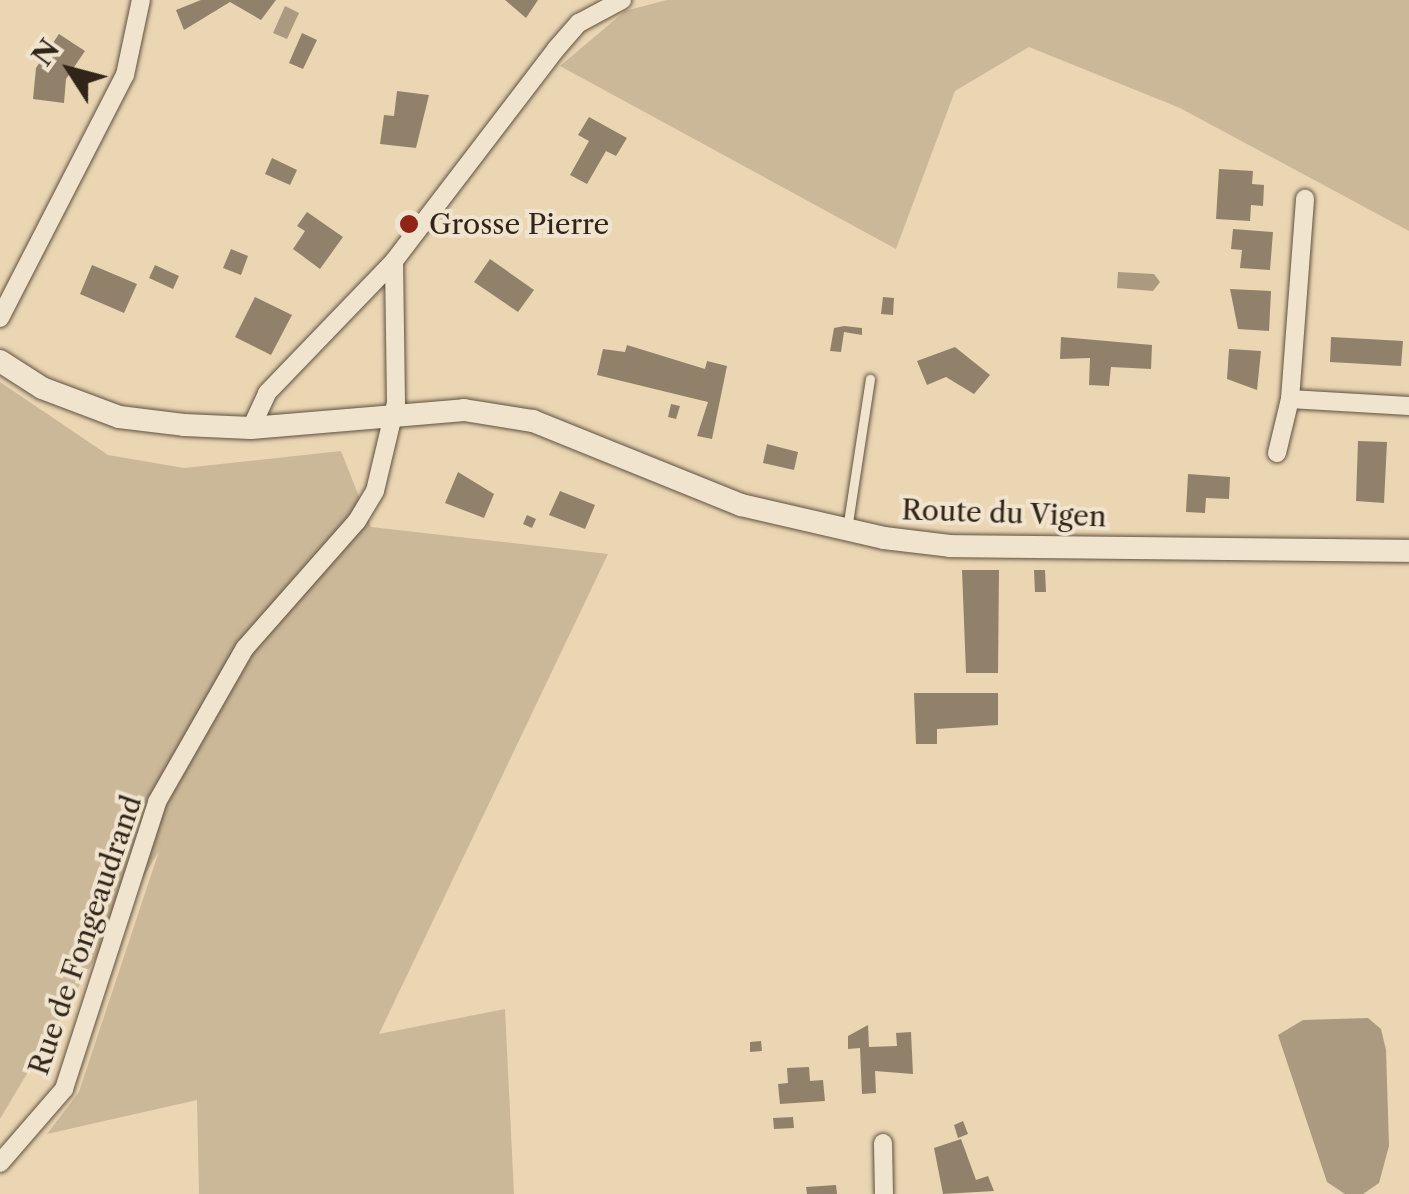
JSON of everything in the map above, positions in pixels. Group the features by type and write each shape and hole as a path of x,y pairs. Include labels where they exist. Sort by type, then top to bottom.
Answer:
{"street":[{"path":"0,318 125,76 141,0"},
{"path":"251,428 267,393 394,260 556,48 580,23 622,0"},
{"path":"1277,453 1290,399 1305,199"},
{"name":"Rue de Fongeaudrand","path":"0,1163 64,1090 157,802 245,648 357,521 375,491 394,414 394,260"},
{"name":"Route du Vigen","path":"0,361 42,388 119,417 251,428 464,410 533,420 740,505 847,532 950,546 1409,551"},
{"path":"1290,399 1409,406"},
{"path":"883,1143 884,1194"}],"lane":[{"path":"847,532 870,379"}],"shaded area":[{"path":"667,0 1409,0 1409,231 1180,108 1029,47 955,91 896,249 560,66 625,11"},
{"path":"285,6 299,13 287,39 273,33"},
{"path":"1118,272 1154,274 1160,282 1153,291 1117,288"},
{"path":"0,382 108,455 184,468 341,451 371,527 608,554 379,1034 505,1009 514,1194 199,1194 197,1100 47,1134 79,1092 159,851 0,1119"},
{"path":"1368,1018 1381,1029 1386,1050 1389,1146 1379,1183 1363,1194 1345,1194 1327,1182 1278,1035 1303,1020"}],"building":[{"path":"201,0 276,0 261,20 230,2 184,30 176,10"},
{"path":"505,0 538,0 526,18"},
{"path":"302,33 317,40 303,69 289,63"},
{"path":"59,34 85,51 66,79 64,103 33,99 36,68"},
{"path":"397,91 429,95 416,148 380,144 384,115 394,116"},
{"path":"589,117 627,138 616,156 606,151 587,184 570,175 589,141 578,135"},
{"path":"272,158 297,170 290,185 265,174"},
{"path":"1219,169 1253,171 1252,184 1264,185 1263,206 1251,205 1250,221 1216,219"},
{"path":"307,212 343,237 320,269 293,249 305,231 297,226"},
{"path":"1233,229 1273,232 1270,270 1240,268 1242,250 1231,249"},
{"path":"231,249 248,256 241,275 223,268"},
{"path":"490,259 534,290 518,312 474,282"},
{"path":"92,265 137,284 124,313 80,294"},
{"path":"155,265 179,276 173,289 149,278"},
{"path":"1230,289 1271,291 1269,331 1238,329"},
{"path":"255,297 292,315 271,355 235,337"},
{"path":"883,297 894,298 893,315 881,314"},
{"path":"834,328 862,328 862,335 844,332 841,352 830,351"},
{"path":"1061,337 1152,345 1151,369 1111,367 1109,386 1089,385 1090,358 1060,359"},
{"path":"1331,337 1403,341 1401,366 1330,362"},
{"path":"627,345 705,369 707,361 727,366 712,439 697,436 708,402 597,375 603,349 625,352"},
{"path":"955,347 990,375 974,394 946,377 927,385 917,361"},
{"path":"1229,349 1261,351 1257,390 1227,379"},
{"path":"671,404 680,406 676,419 668,417"},
{"path":"1358,441 1387,442 1384,503 1356,501"},
{"path":"767,444 798,452 794,470 763,463"},
{"path":"458,472 494,494 484,518 445,503"},
{"path":"1188,474 1230,477 1229,499 1206,498 1205,513 1186,512"},
{"path":"560,491 595,505 585,529 549,515"},
{"path":"527,515 536,519 532,528 523,524"},
{"path":"962,570 999,570 998,673 966,673"},
{"path":"1034,570 1045,570 1046,592 1035,592"},
{"path":"914,693 998,693 998,725 937,729 937,744 916,744"},
{"path":"868,1025 869,1047 897,1046 896,1033 911,1032 913,1074 875,1071 876,1093 862,1094 860,1048 848,1049 848,1036"},
{"path":"761,1041 762,1051 750,1052 750,1042"},
{"path":"809,1067 810,1081 823,1080 825,1101 780,1104 778,1084 788,1083 787,1068"},
{"path":"793,1117 794,1128 774,1129 773,1118"},
{"path":"963,1121 968,1134 958,1138 954,1125"},
{"path":"961,1139 976,1180 988,1176 994,1191 943,1194 934,1148"},
{"path":"836,1185 837,1194 807,1194 806,1187"}],"place":[{"name":"Grosse Pierre","path":"409,224"}]}
